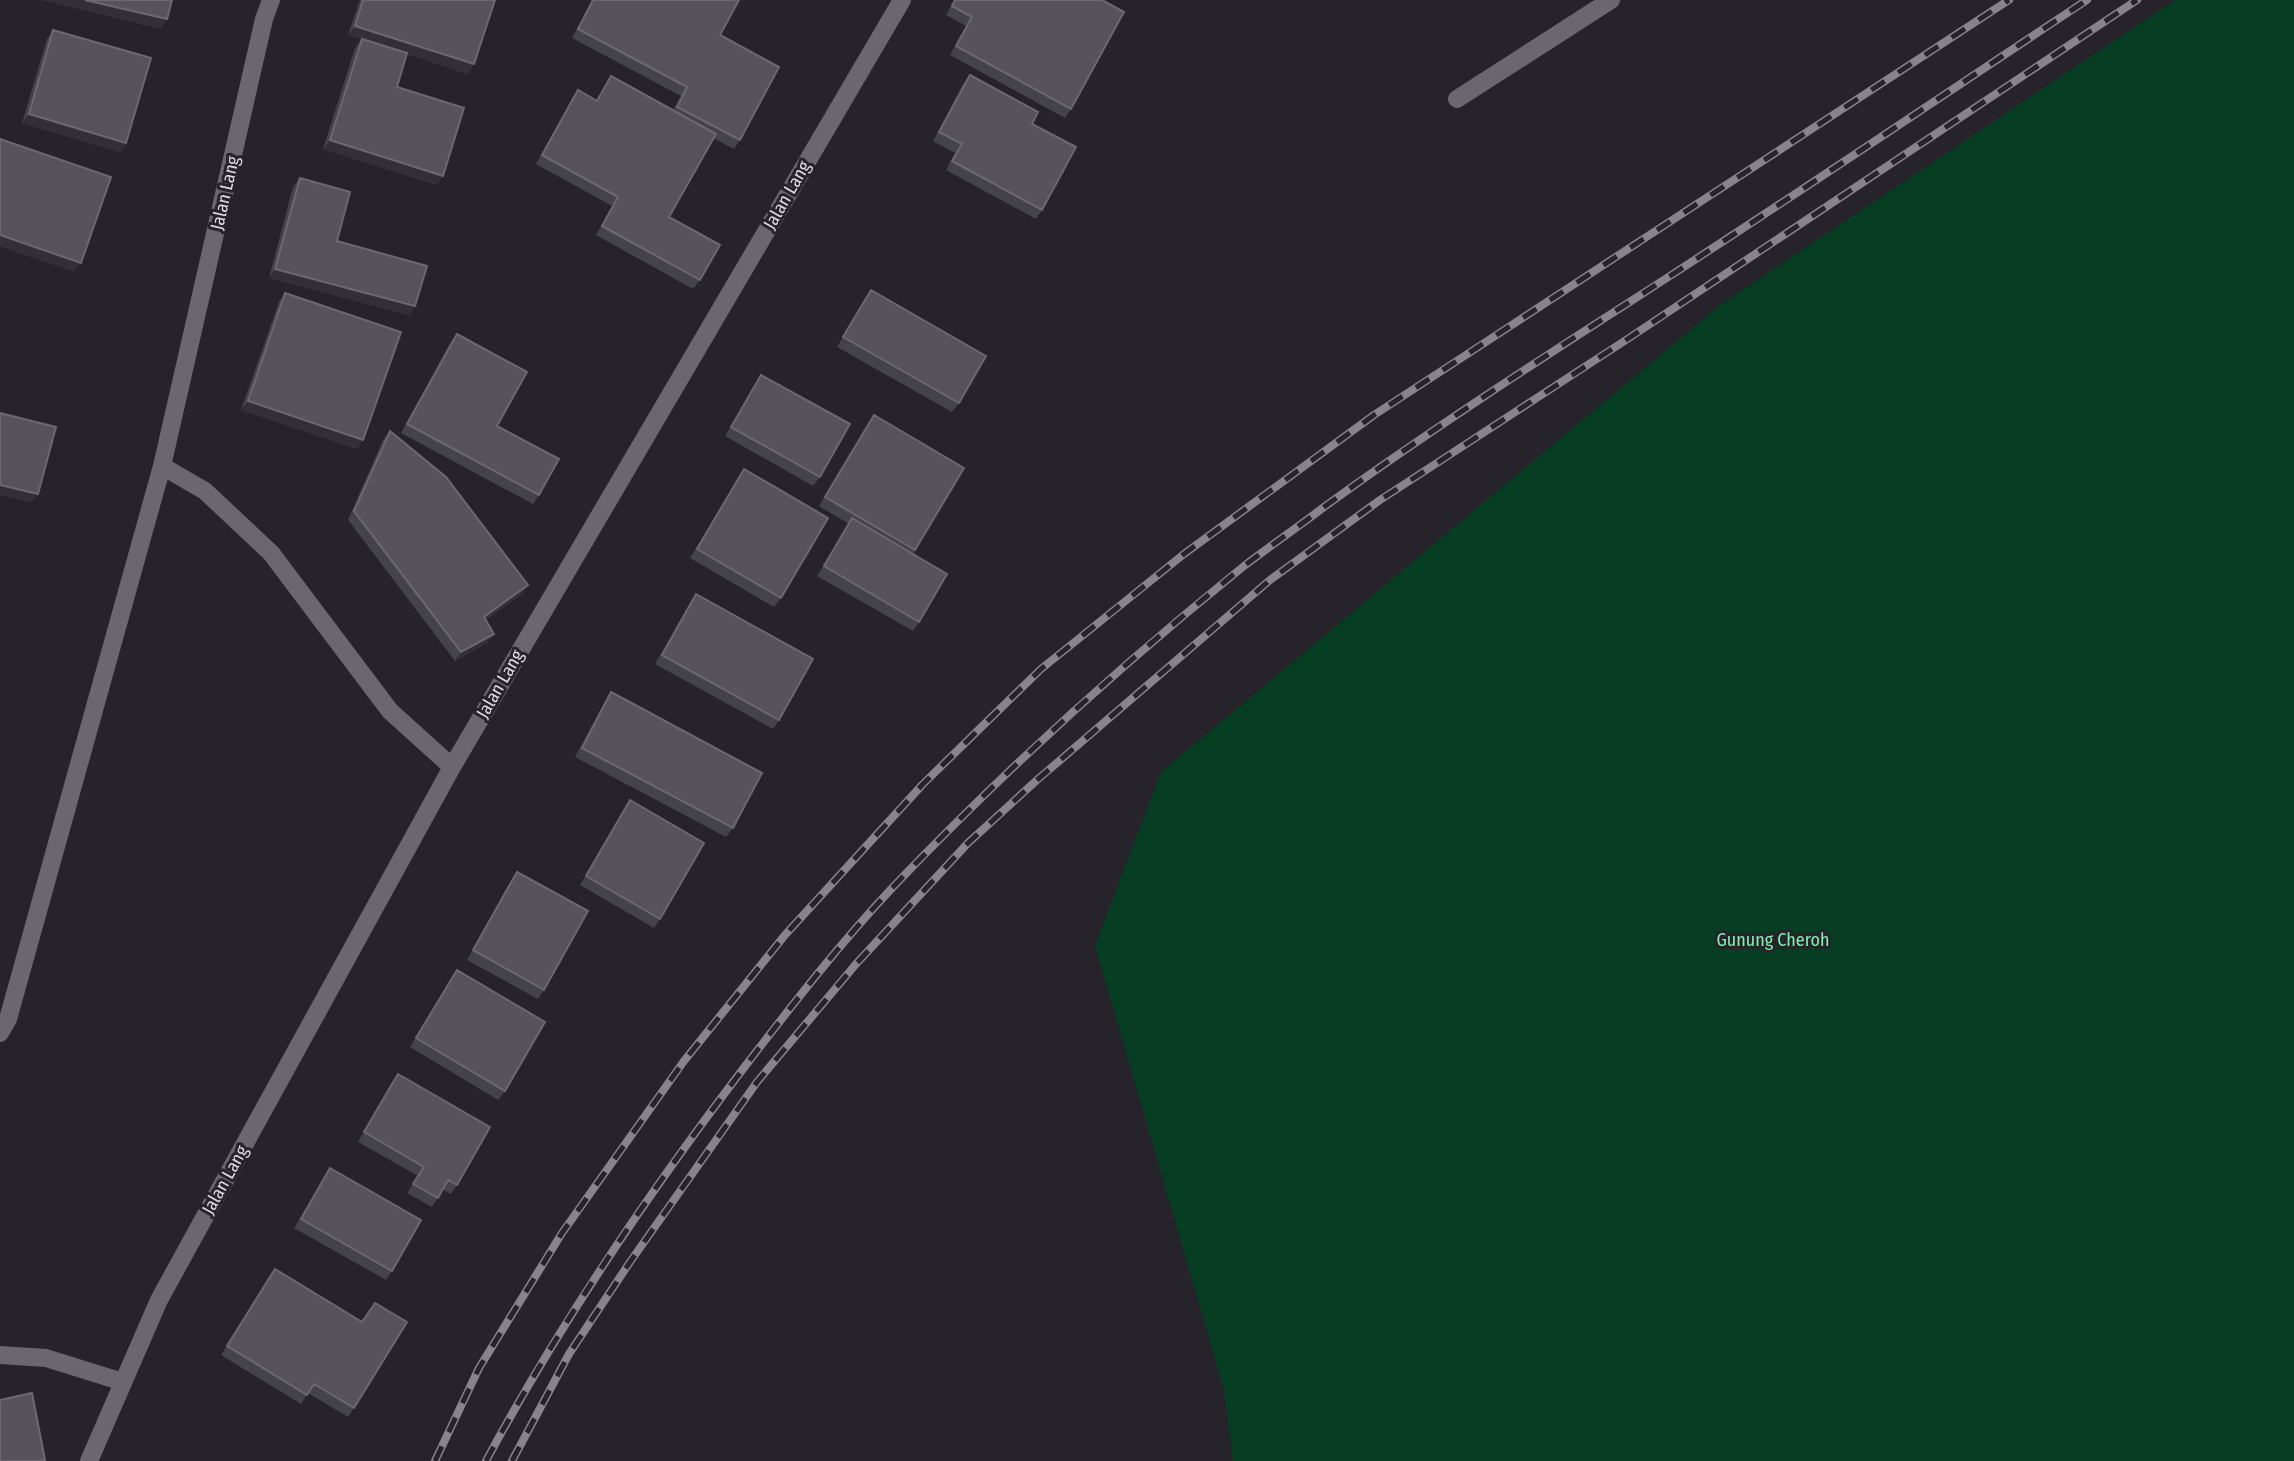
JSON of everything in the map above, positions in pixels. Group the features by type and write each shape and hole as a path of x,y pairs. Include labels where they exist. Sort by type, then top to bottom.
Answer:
{"street":[{"name":"Jalan Lang","path":"0,1033 8,1019 162,466 264,19 271,0"},
{"name":"Jalan Lang","path":"89,1461 159,1300 452,767 902,0"},
{"path":"1457,99 1611,0"},
{"path":"162,466 205,491 271,553 390,711 452,767"},
{"path":"0,1355 46,1358 123,1382"}],"green space":[{"name":"Gunung Cheroh","path":"2175,0 2294,0 2294,1461 1233,1461 1224,1390 1095,946 1161,772 1720,305"}],"building":[{"path":"85,0 172,0 167,19"},
{"path":"363,0 495,0 474,64 355,26"},
{"path":"593,0 739,0 720,35 779,67 740,140 677,107 687,87 578,29"},
{"path":"955,0 1102,0 1124,12 1071,109 956,46 972,17 952,6"},
{"path":"53,30 151,58 126,143 29,114"},
{"path":"362,39 407,53 397,87 464,108 443,176 330,140"},
{"path":"970,75 1038,112 1032,124 1076,147 1042,210 952,161 962,144 939,132"},
{"path":"611,76 716,134 669,217 720,245 700,280 602,226 618,197 542,155 578,90 597,101"},
{"path":"0,139 111,177 81,263 0,235"},
{"path":"300,178 350,192 337,241 427,266 415,306 275,269"},
{"path":"871,290 986,356 959,403 843,337"},
{"path":"285,293 401,332 363,440 248,401"},
{"path":"457,334 527,372 497,426 559,459 539,495 407,424"},
{"path":"761,375 850,424 820,477 731,427"},
{"path":"0,413 56,427 38,494 0,485"},
{"path":"874,415 964,468 915,550 825,497"},
{"path":"390,431 446,477 528,585 484,617 494,634 461,652 354,511"},
{"path":"744,469 828,518 781,598 697,549"},
{"path":"852,518 947,574 919,622 824,566"},
{"path":"696,594 813,659 779,720 662,655"},
{"path":"611,692 762,773 733,828 582,748"},
{"path":"630,800 704,843 660,919 586,876"},
{"path":"517,872 588,911 544,990 473,950"},
{"path":"457,970 545,1022 505,1091 416,1038"},
{"path":"398,1074 490,1127 457,1185 448,1180 438,1198 413,1184 424,1167 364,1132"},
{"path":"330,1168 421,1220 392,1271 301,1219"},
{"path":"275,1269 362,1322 375,1303 407,1322 354,1408 314,1384 307,1395 227,1346"},
{"path":"32,1393 45,1460 0,1461 0,1400"}],"railway":[{"path":"435,1461 479,1368 562,1233 684,1061 785,935 923,784 1041,669 1184,554 1374,415 2009,0"},
{"path":"486,1461 545,1358 608,1258 675,1160 781,1019 874,907 977,802 1064,720 1244,566 1367,477 1497,388 2087,0"},
{"path":"512,1461 569,1354 630,1262 757,1082 856,964 968,843 1037,780 1270,580 1380,500 2137,0"}]}
